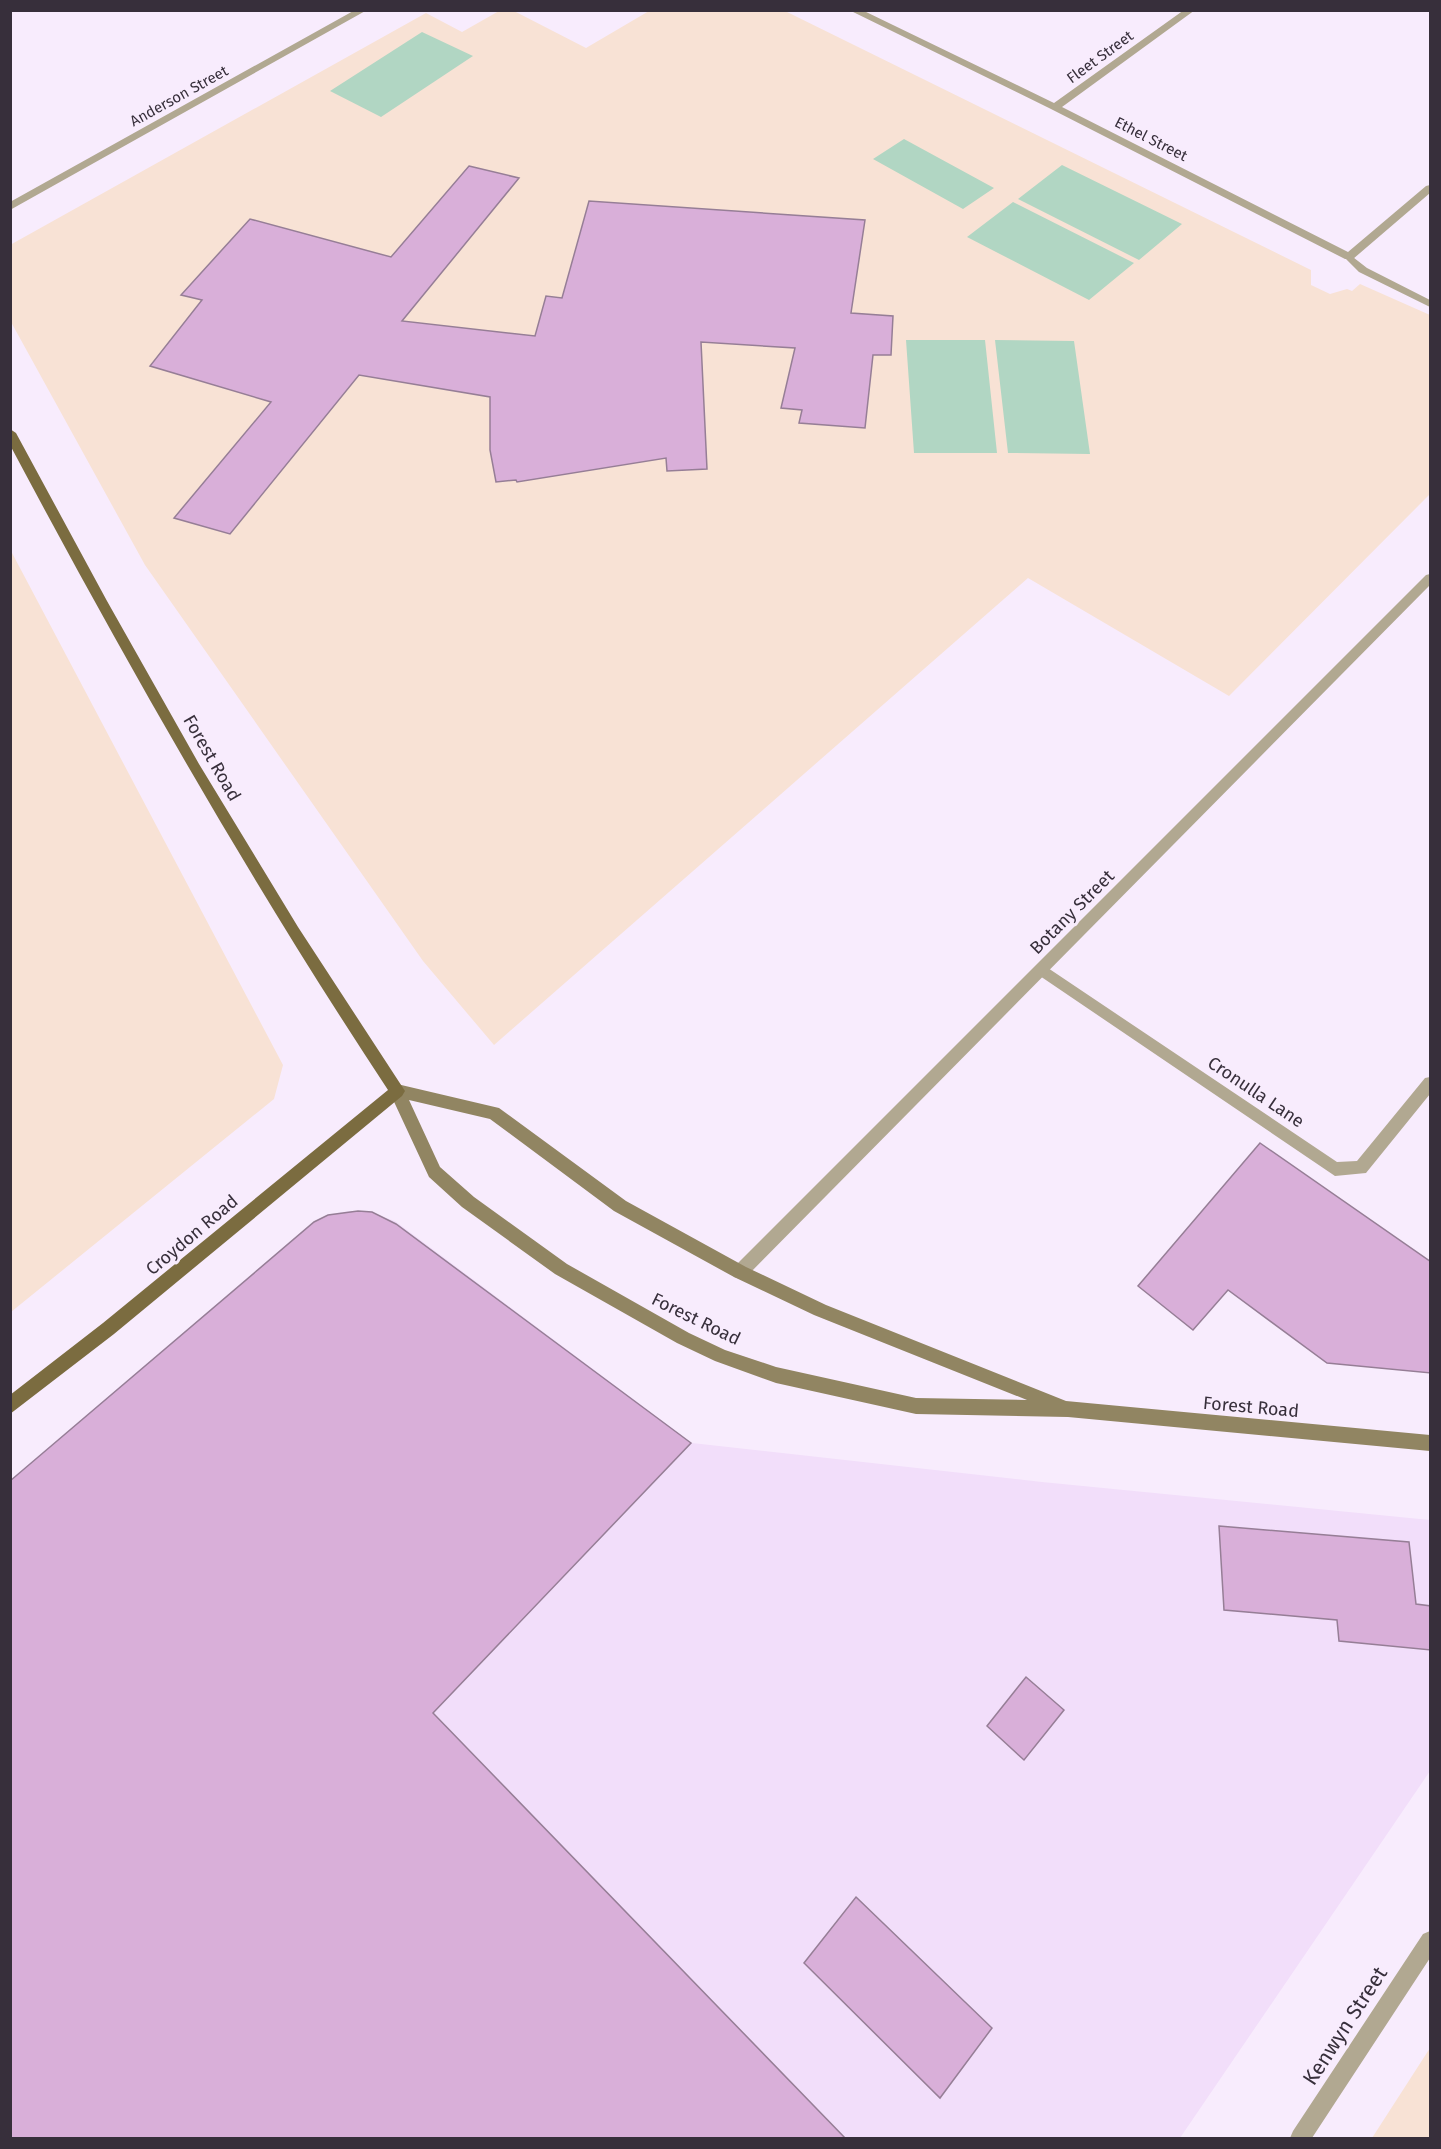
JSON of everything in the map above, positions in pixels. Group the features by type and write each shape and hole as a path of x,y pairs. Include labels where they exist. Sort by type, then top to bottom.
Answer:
{"main road":[{"name":"Forest Road","path":"10,433 94,591 276,906 397,1091 434,1172 468,1202 561,1269 711,1352 776,1374 916,1407 1068,1408 1431,1443"},
{"name":"Forest Road","path":"397,1091 494,1113 620,1206 740,1272 820,1310 1068,1408"},
{"name":"Croydon Road","path":"10,1406 106,1333 308,1162 397,1091"}],"street":[{"name":"Anderson Street","path":"10,207 363,10"},
{"name":"Ethel Street","path":"853,10 1055,107 1349,257 1363,270 1431,304"},
{"name":"Fleet Street","path":"1055,107 1191,10"},
{"path":"1349,257 1431,188"},
{"name":"Botany Street","path":"740,1272 1431,578"},
{"name":"Cronulla Lane","path":"1042,970 1335,1169 1361,1168 1431,1083"},
{"name":"Kenwyn Street","path":"1300,2139 1431,1941"}],"shaded area":[{"path":"499,11 514,11 586,48 649,11 785,11 1311,270 1311,285 1330,294 1347,289 1352,291 1360,284 1430,315 1430,494 1229,696 1028,578 494,1045 423,961 145,565 11,322 10,245 426,13 462,32"},
{"path":"11,551 283,1065 274,1099 11,1312"},
{"path":"349,1211 369,1212 395,1221 692,1443 1042,1482 1430,1520 1430,1771 1180,2138 11,2138 10,1480 307,1227 332,1214"},
{"path":"1430,2048 1430,2138 1372,2138"}],"green space":[{"path":"422,32 473,56 381,117 330,91"},
{"path":"904,139 994,188 963,209 873,159"},
{"path":"1062,165 1182,224 1139,260 1018,199"},
{"path":"1013,202 1134,263 1089,300 967,237"},
{"path":"906,340 985,340 997,453 914,453"},
{"path":"995,340 1074,341 1090,454 1008,453"}],"building":[{"path":"469,166 519,178 402,321 535,336 546,296 562,298 589,201 865,220 851,313 893,316 891,355 873,355 865,428 799,423 802,410 781,408 795,348 701,342 707,469 667,471 666,458 517,482 516,480 496,482 490,450 490,397 359,375 230,534 174,518 271,402 150,366 202,300 181,295 250,219 391,257"},
{"path":"1260,1143 1431,1262 1431,1373 1327,1363 1228,1290 1193,1330 1138,1286"},
{"path":"358,1211 372,1212 396,1224 691,1443 433,1713 846,2139 10,2139 10,1481 314,1222 328,1215"},
{"path":"1219,1526 1409,1542 1416,1604 1431,1606 1431,1650 1339,1641 1337,1620 1224,1610"},
{"path":"1026,1677 1064,1710 1024,1760 987,1726"},
{"path":"856,1897 992,2028 940,2098 804,1963"}]}
